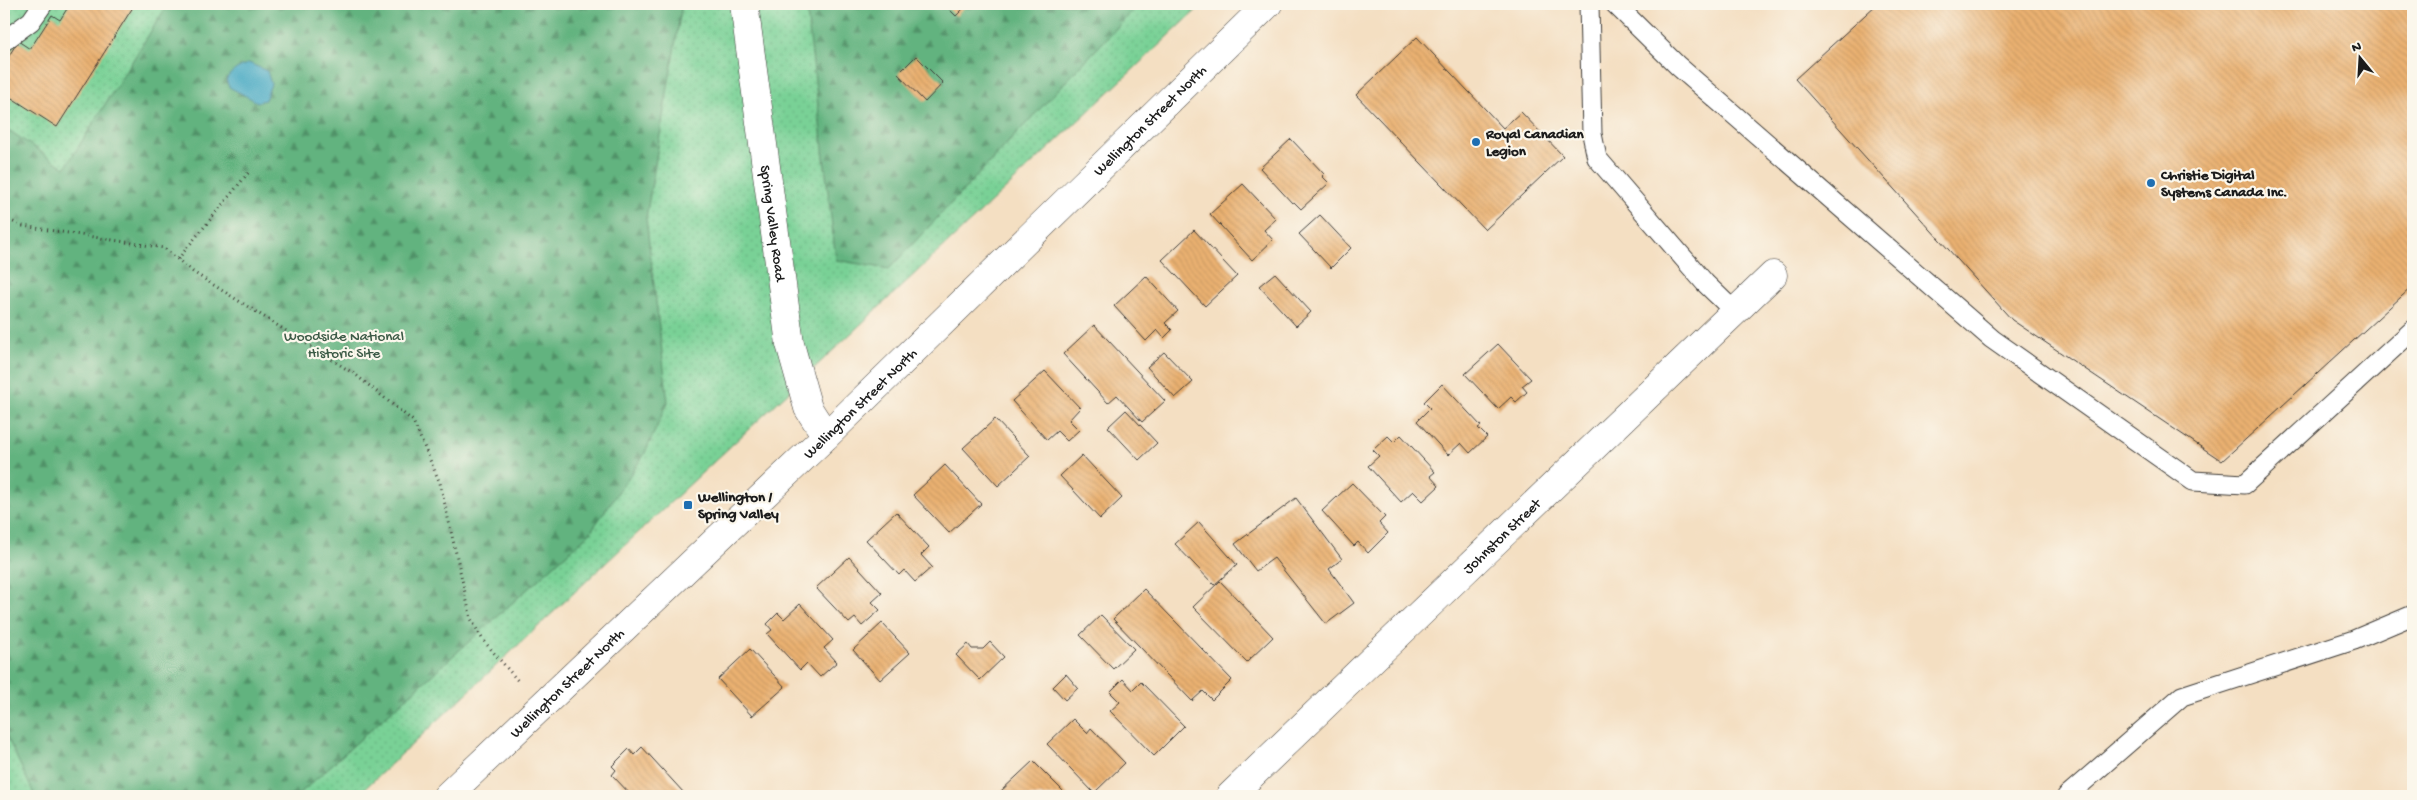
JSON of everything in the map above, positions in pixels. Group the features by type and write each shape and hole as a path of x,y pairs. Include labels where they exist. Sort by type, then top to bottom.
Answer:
{"street":[{"name":"Spring Valley Road","path":"744,4 790,344 808,408 826,436"},
{"name":"Wellington Street North","path":"447,796 826,436 1268,4"},
{"name":"Johnston Street","path":"1230,796 1773,275"}],"lane":[{"path":"4,41 31,21 43,4"},
{"path":"1589,4 1592,134 1597,158 1705,282 1735,312"},
{"path":"1615,4 1678,66 1992,339 2193,481 2245,484 2413,330"},
{"path":"2067,796 2182,696 2354,640 2413,615"}],"path":[{"path":"178,259 249,172"},
{"path":"4,218 23,226 164,248 193,272 356,375 413,422 440,483 471,619 483,640 541,708"}],"green space":[{"name":"Woodside National Historic Site","path":"4,4 1203,4 357,796 4,796"},
{"name":"Woodside National Historic Site","path":"168,4 682,4 646,218 668,402 644,455 589,534 297,796 35,796 6,735 4,736 4,127 65,168"},
{"path":"806,4 1139,4 889,269 836,260"}],"water":[{"path":"249,63 267,71 271,84 265,100 257,102 229,87 226,80 230,74"}],"building":[{"path":"70,4 135,4 57,127 4,93 4,64 18,41 30,49 52,15 60,20"},
{"path":"944,4 968,4 956,16"},
{"name":"Christie Digital Systems Canada Inc.","path":"1877,4 2413,4 2413,286 2222,461 2012,320 1795,79"},
{"name":"Royal Canadian Legion","path":"1417,37 1503,128 1521,112 1563,156 1485,230 1356,95"},
{"path":"916,56 943,83 925,102 898,74"},
{"path":"1291,139 1324,174 1322,176 1329,183 1301,209 1294,202 1292,203 1260,168"},
{"path":"1243,184 1276,219 1264,230 1273,240 1252,260 1210,214"},
{"path":"1320,215 1351,248 1331,268 1299,234"},
{"path":"1194,230 1237,276 1205,306 1162,260"},
{"path":"1275,273 1311,312 1296,326 1259,286"},
{"path":"1146,276 1178,311 1165,323 1172,330 1164,338 1157,330 1146,341 1114,306"},
{"path":"1094,325 1165,401 1142,422 1117,395 1108,403 1063,354"},
{"path":"1498,344 1531,379 1522,386 1527,392 1516,402 1511,397 1498,409 1465,374"},
{"path":"1164,352 1193,382 1175,398 1147,367"},
{"path":"1045,371 1080,408 1069,420 1079,430 1067,441 1057,431 1047,440 1012,401"},
{"path":"1442,384 1481,426 1478,428 1487,437 1470,453 1461,443 1448,455 1417,421 1430,408 1424,402"},
{"path":"1126,410 1157,443 1139,460 1108,427"},
{"path":"995,419 1030,456 998,486 963,448"},
{"path":"1401,435 1435,472 1430,476 1439,486 1423,501 1413,491 1401,502 1368,466 1379,456 1373,450 1388,436 1394,442"},
{"path":"1082,455 1122,498 1100,519 1060,476"},
{"path":"945,465 981,504 949,533 913,495"},
{"path":"1352,483 1385,517 1379,523 1388,533 1368,553 1358,542 1354,546 1322,511"},
{"path":"1296,498 1342,559 1329,569 1354,603 1326,624 1274,558 1256,571 1235,544"},
{"path":"896,512 929,547 921,555 932,567 915,582 904,570 899,575 866,540"},
{"path":"1199,522 1237,565 1214,585 1175,544"},
{"path":"849,557 882,593 872,602 880,610 862,626 855,618 849,623 816,588"},
{"path":"1220,581 1273,637 1247,662 1193,607"},
{"path":"1144,589 1232,680 1212,700 1203,691 1192,701 1113,619"},
{"path":"800,604 833,640 824,648 837,662 820,677 807,663 800,670 767,634 772,630 767,624 778,613 784,619"},
{"path":"1101,615 1134,649 1113,669 1080,635"},
{"path":"882,623 910,653 880,680 853,650"},
{"path":"990,642 1004,657 980,680 956,655 968,644 972,649 983,649"},
{"path":"750,649 785,687 752,716 718,679"},
{"path":"1066,674 1078,688 1065,700 1053,687"},
{"path":"1123,679 1133,690 1141,682 1184,726 1154,756 1110,711 1120,702 1110,692"},
{"path":"1073,719 1087,733 1091,728 1125,763 1094,793 1047,744"},
{"path":"642,747 684,793 680,796 632,796 612,775 616,770 612,766 629,749 634,755"},
{"path":"1033,761 1068,796 1006,796 1001,791"}],"place":[{"name":"Royal Canadian Legion","path":"1476,142"},
{"name":"Christie Digital Systems Canada Inc.","path":"2151,183"},
{"name":"Wellington / Spring Valley","path":"688,505"}]}
